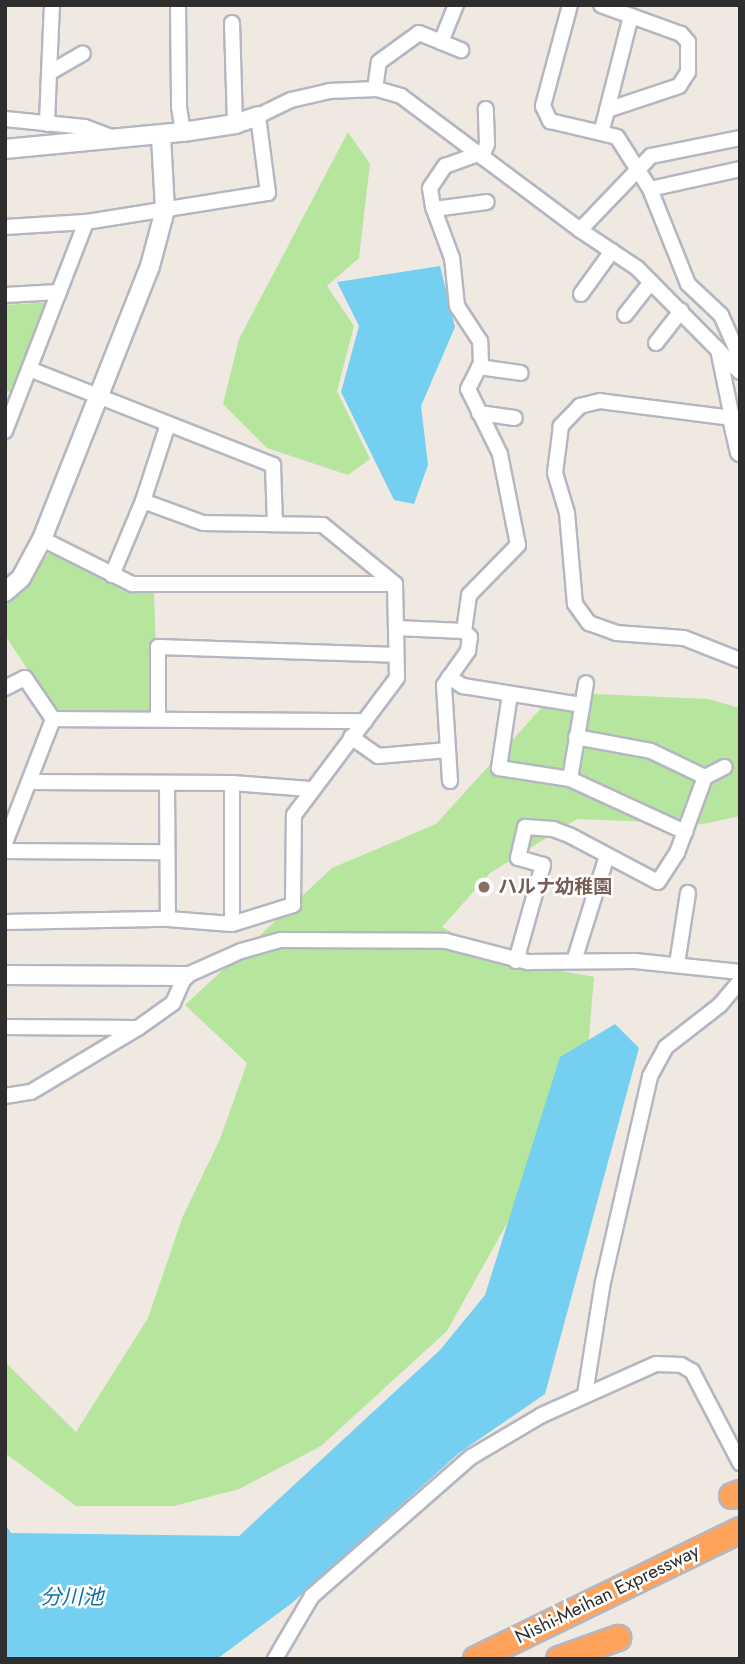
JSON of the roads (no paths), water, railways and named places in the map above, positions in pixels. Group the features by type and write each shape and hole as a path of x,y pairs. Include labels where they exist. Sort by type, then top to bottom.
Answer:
{"highway":[{"name":"Nishi-Meihan Expressway","path":"476,1659 740,1530"},
{"name":"Nishi-Meihan Expressway","path":"512,1659 740,1549"},
{"path":"559,1659 618,1638"}],"street":[{"path":"47,124 52,5"},
{"path":"178,5 179,107 184,132"},
{"path":"441,42 456,5"},
{"path":"570,5 543,106 551,121 617,137 639,167 650,189 688,284 721,315 737,351 737,369"},
{"path":"601,5 681,34 688,42 688,72 679,86 659,96 607,110"},
{"path":"601,133 631,16"},
{"path":"232,23 235,124"},
{"path":"375,89 379,62 419,33 461,50"},
{"path":"49,73 83,53"},
{"path":"5,149 161,135 235,124 291,100 329,91 375,89 401,96 588,220 612,251 651,282 737,369"},
{"path":"482,152 486,109"},
{"path":"5,226 86,222 268,193 258,116"},
{"path":"5,119 85,127 116,139"},
{"path":"5,592 21,578 43,540 150,266 165,210 161,135"},
{"path":"588,220 651,156 740,138"},
{"path":"464,631 469,595 518,545 500,454 468,389 479,367 480,341 457,306 452,258 434,209 430,187 435,176 457,159 482,152"},
{"path":"650,189 740,169"},
{"path":"434,209 487,202"},
{"path":"6,428 32,370 86,222"},
{"path":"581,294 612,251"},
{"path":"625,315 651,282"},
{"path":"5,296 59,292"},
{"path":"656,343 681,311"},
{"path":"718,349 740,452"},
{"path":"479,367 522,373"},
{"path":"32,370 273,465 275,524"},
{"path":"732,418 600,401 580,406 561,426 555,473 567,513 575,604 589,623 616,633 684,638 740,660"},
{"path":"479,413 515,418"},
{"path":"112,575 143,501 168,424"},
{"path":"5,922 168,919 232,924 293,905 292,823 310,789 366,721 397,678 395,584 323,525 203,523 143,501"},
{"path":"43,540 132,584 395,584"},
{"path":"396,628 464,631 470,637 468,651 444,685 450,781"},
{"path":"158,717 158,648 396,654"},
{"path":"449,677 463,686 582,705"},
{"path":"5,688 25,678 53,719"},
{"path":"570,779 586,682"},
{"path":"510,694 499,768 570,779 685,832"},
{"path":"53,719 158,717 366,721"},
{"path":"5,843 53,719"},
{"path":"351,737 378,756 448,750"},
{"path":"576,737 652,751 705,777"},
{"path":"516,961 543,865 518,858 525,827 552,829 658,882 677,853 705,777 725,767"},
{"path":"29,782 232,783 310,789"},
{"path":"232,783 232,924"},
{"path":"167,784 168,919"},
{"path":"5,850 167,852"},
{"path":"575,961 607,856"},
{"path":"677,964 688,893"},
{"path":"5,975 185,976 260,944 302,938 459,942 516,961 677,964 740,972"},
{"path":"5,1096 31,1092 138,1028 173,1003 185,976"},
{"path":"585,1394 603,1282 650,1076 666,1047 720,1005 740,982"},
{"path":"5,1027 138,1028"},
{"path":"275,1659 312,1596 471,1457 585,1394 656,1364 681,1364 692,1371 740,1463"}],"water":[{"path":"440,266 455,327 421,406 428,465 414,504 394,500 341,392 359,326 337,282"},
{"name":"分川池","path":"615,1024 639,1048 545,1394 459,1453 292,1603 217,1659 5,1659 5,1524 11,1533 239,1536 440,1350 485,1295 560,1057"}],"place":[{"name":"ハルナ幼稚園","path":"484,887"}]}
